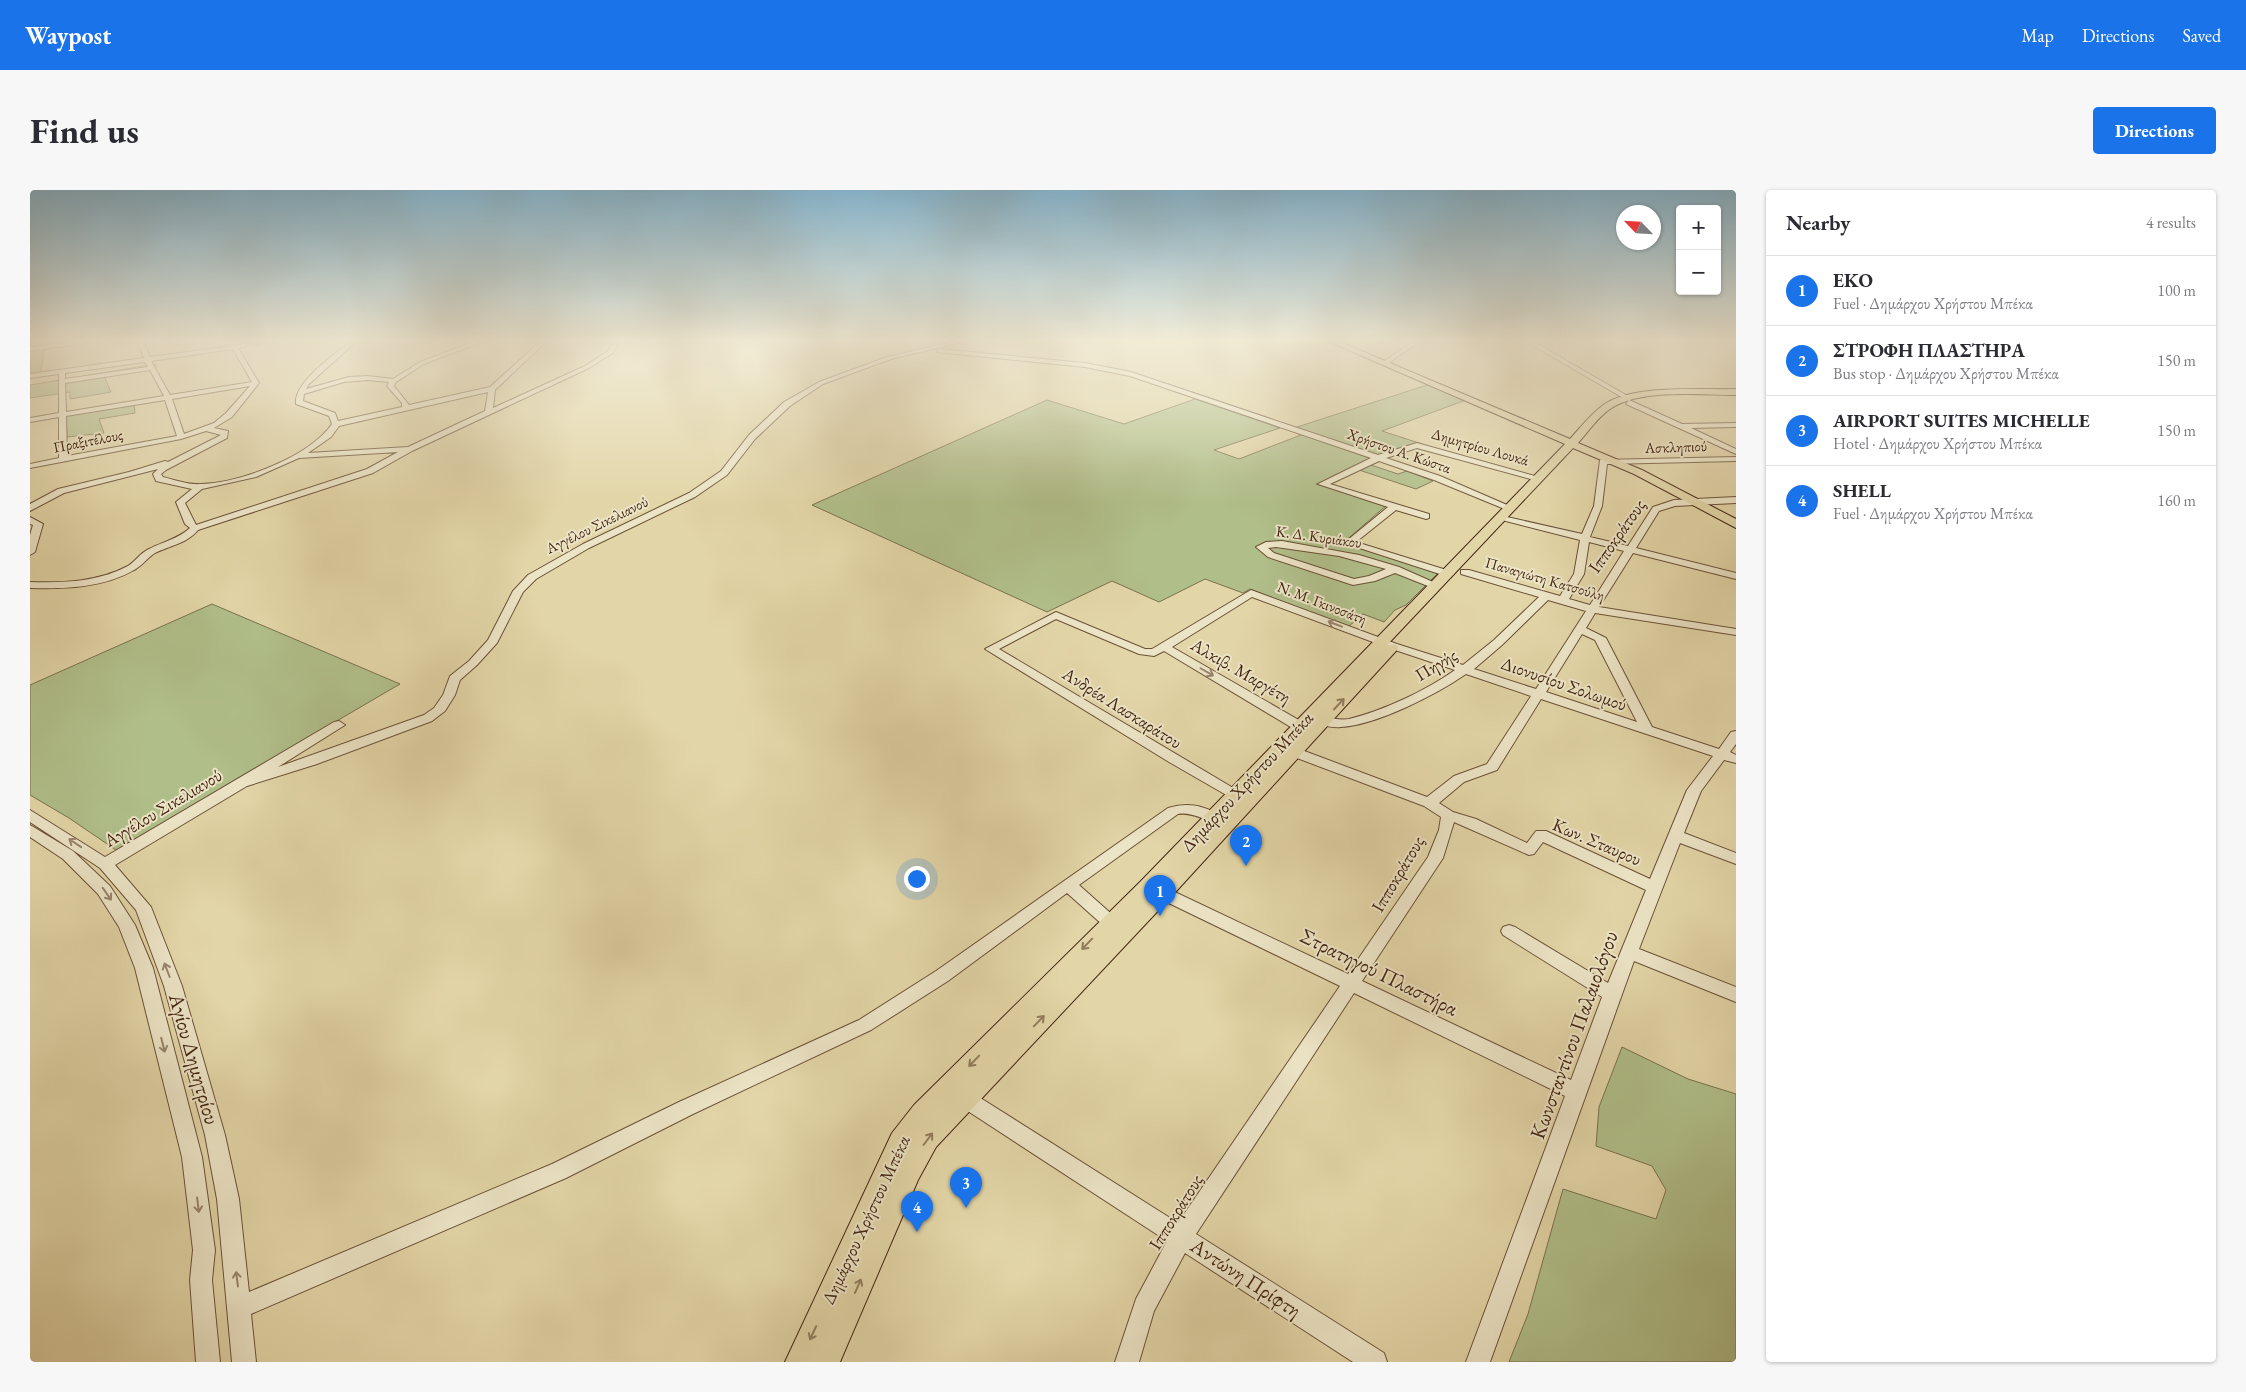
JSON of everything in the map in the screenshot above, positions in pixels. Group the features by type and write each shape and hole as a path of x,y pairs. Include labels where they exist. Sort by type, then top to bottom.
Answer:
{"main road":[{"path":"1453,394 1575,449 1611,462 1736,524"},
{"name":"Δημάρχου Χρήστου Μπέκα","path":"824,1362 927,1139 1155,890 1323,721 1387,644 1508,515 1615,409 1628,400 1736,394"},
{"path":"1575,449 1611,462"},
{"name":"Δημάρχου Χρήστου Μπέκα","path":"1508,515 1538,478 1575,449"},
{"name":"Δημάρχου Χρήστου Μπέκα","path":"800,1362 908,1131 1110,922 1155,890 1214,816 1299,726 1387,644 1450,577"}],"street":[{"path":"62,394 63,459"},
{"path":"166,394 181,437"},
{"path":"30,420 190,394"},
{"name":"Πραξιτέλους","path":"30,466 181,437 217,425 229,415 247,394"},
{"path":"301,394 299,402 332,414 336,424"},
{"path":"397,394 406,403 405,408"},
{"path":"207,428 225,432 224,436 163,468 157,474 159,479 200,487 234,481 299,456 330,433 336,424 471,394"},
{"path":"488,414 491,394"},
{"path":"30,585 60,586 90,582 114,575 132,568 144,556 188,534 195,528 370,471 408,449 530,394"},
{"name":"Αγγέλου Σικελιανού","path":"241,783 312,761 428,718 439,711 449,695 454,679 473,664 493,641 518,591 532,578 586,546 673,506 692,495 724,473 752,437 787,404 802,394"},
{"name":"Χρήστου Α. Κώστα","path":"1190,394 1437,478 1508,515 1585,538 1736,576"},
{"path":"1617,394 1736,452"},
{"path":"1681,426 1736,425"},
{"name":"Δημητρίου Λουκά","path":"1378,458 1414,445 1538,478"},
{"path":"299,456 408,449"},
{"path":"30,508 55,492 70,487 131,476 188,456"},
{"path":"1378,458 1322,484 1426,516"},
{"name":"Ασκληπιού","path":"1611,462 1736,459"},
{"path":"1562,601 1579,574 1585,538 1598,506 1611,462"},
{"path":"195,528 190,524 180,502 200,487"},
{"name":"Ιπποκράτους","path":"1429,803 1458,780 1492,767 1656,509 1668,504 1693,501 1736,500"},
{"path":"1394,507 1348,543 1450,577"},
{"path":"30,520 38,524 30,552"},
{"name":"Κ. Δ. Κυριάκου","path":"1395,569 1371,579 1353,582 1272,555 1261,547 1270,543 1328,550 1359,556 1395,569 1450,577"},
{"name":"Παναγιώτη Κατσούλη","path":"1450,577 1546,596 1592,610 1736,632"},
{"name":"Ν. Μ. Γκινοσάτη","path":"1165,647 1251,593 1387,644"},
{"name":"Πηγής","path":"1323,721 1339,724 1354,721 1409,701 1465,669 1489,651 1546,596"},
{"name":"Ανδρέα Λασκαράτου","path":"1165,647 1154,653 1143,652 1056,615 991,650 1076,699 1169,758 1235,795"},
{"path":"1579,629 1600,638 1648,731"},
{"name":"Διονυσίου Σολωμού","path":"1387,644 1728,757"},
{"name":"Αλκιβ. Μαργέτη","path":"1165,647 1299,726"},
{"name":"Αγγέλου Σικελιανού","path":"105,864 339,725"},
{"name":"Κωνσταντίνου Παλαιολόγου","path":"1478,1362 1612,994 1654,887 1677,836 1694,790 1728,757 1736,735"},
{"path":"1294,752 1429,803 1448,815"},
{"path":"240,1307 559,1171 686,1108 865,1025 942,976 1173,811 1184,807 1195,808 1214,816"},
{"name":"Αγίου Δημητρίου","path":"30,814 105,864 143,907 173,986 215,1135 228,1199 244,1362"},
{"name":"Ιπποκράτους","path":"1127,1362 1144,1306 1182,1236 1352,984 1434,858 1446,830 1448,815"},
{"name":"Κων. Σταυρου","path":"1448,815 1471,822 1529,850 1541,835 1654,887"},
{"name":"Αγίου Δημητρίου","path":"30,830 68,855 104,890 127,926 144,968 192,1157 204,1250 202,1280 208,1362"},
{"path":"1677,836 1736,858"},
{"path":"1068,885 1110,922"},
{"name":"Στρατηγού Πλαστήρα","path":"1155,890 1577,1092"},
{"path":"1509,931 1612,994"},
{"path":"1629,952 1736,994"},
{"name":"Αντώνη Πρίφτη","path":"964,1098 1376,1362"}],"green space":[{"path":"30,394 59,394 30,398"},
{"path":"70,394 101,394 70,399"},
{"path":"1400,394 1452,394 1466,400 1382,431 1422,444 1371,465 1398,474 1407,471 1433,481 1416,489 1359,470 1326,484 1316,484 1387,505 1343,543 1438,573 1406,605 1395,610 1384,622 1363,614 1348,627 1250,589 1243,593 1205,579 1159,602 1112,581 1047,612 812,505 1047,400 1124,424 1195,399 1280,428 1214,450 1239,459 1306,433 1294,428"},
{"path":"134,404 135,413 99,419 104,433 67,437 66,413"},
{"path":"212,604 400,684 116,850 69,818 30,795 30,685"},
{"path":"1622,1047 1688,1079 1736,1094 1736,1362 1509,1362 1528,1314 1563,1189 1656,1219 1666,1190 1652,1166 1596,1146 1599,1107"}],"place":[{"name":"ΣΤΡΟΦΗ ΠΛΑΣΤΗΡΑ","path":"1246,866"},
{"name":"ΕΚΟ","path":"1160,916"},
{"name":"AIRPORT SUITES MICHELLE","path":"966,1208"},
{"name":"SHELL","path":"917,1232"}]}
